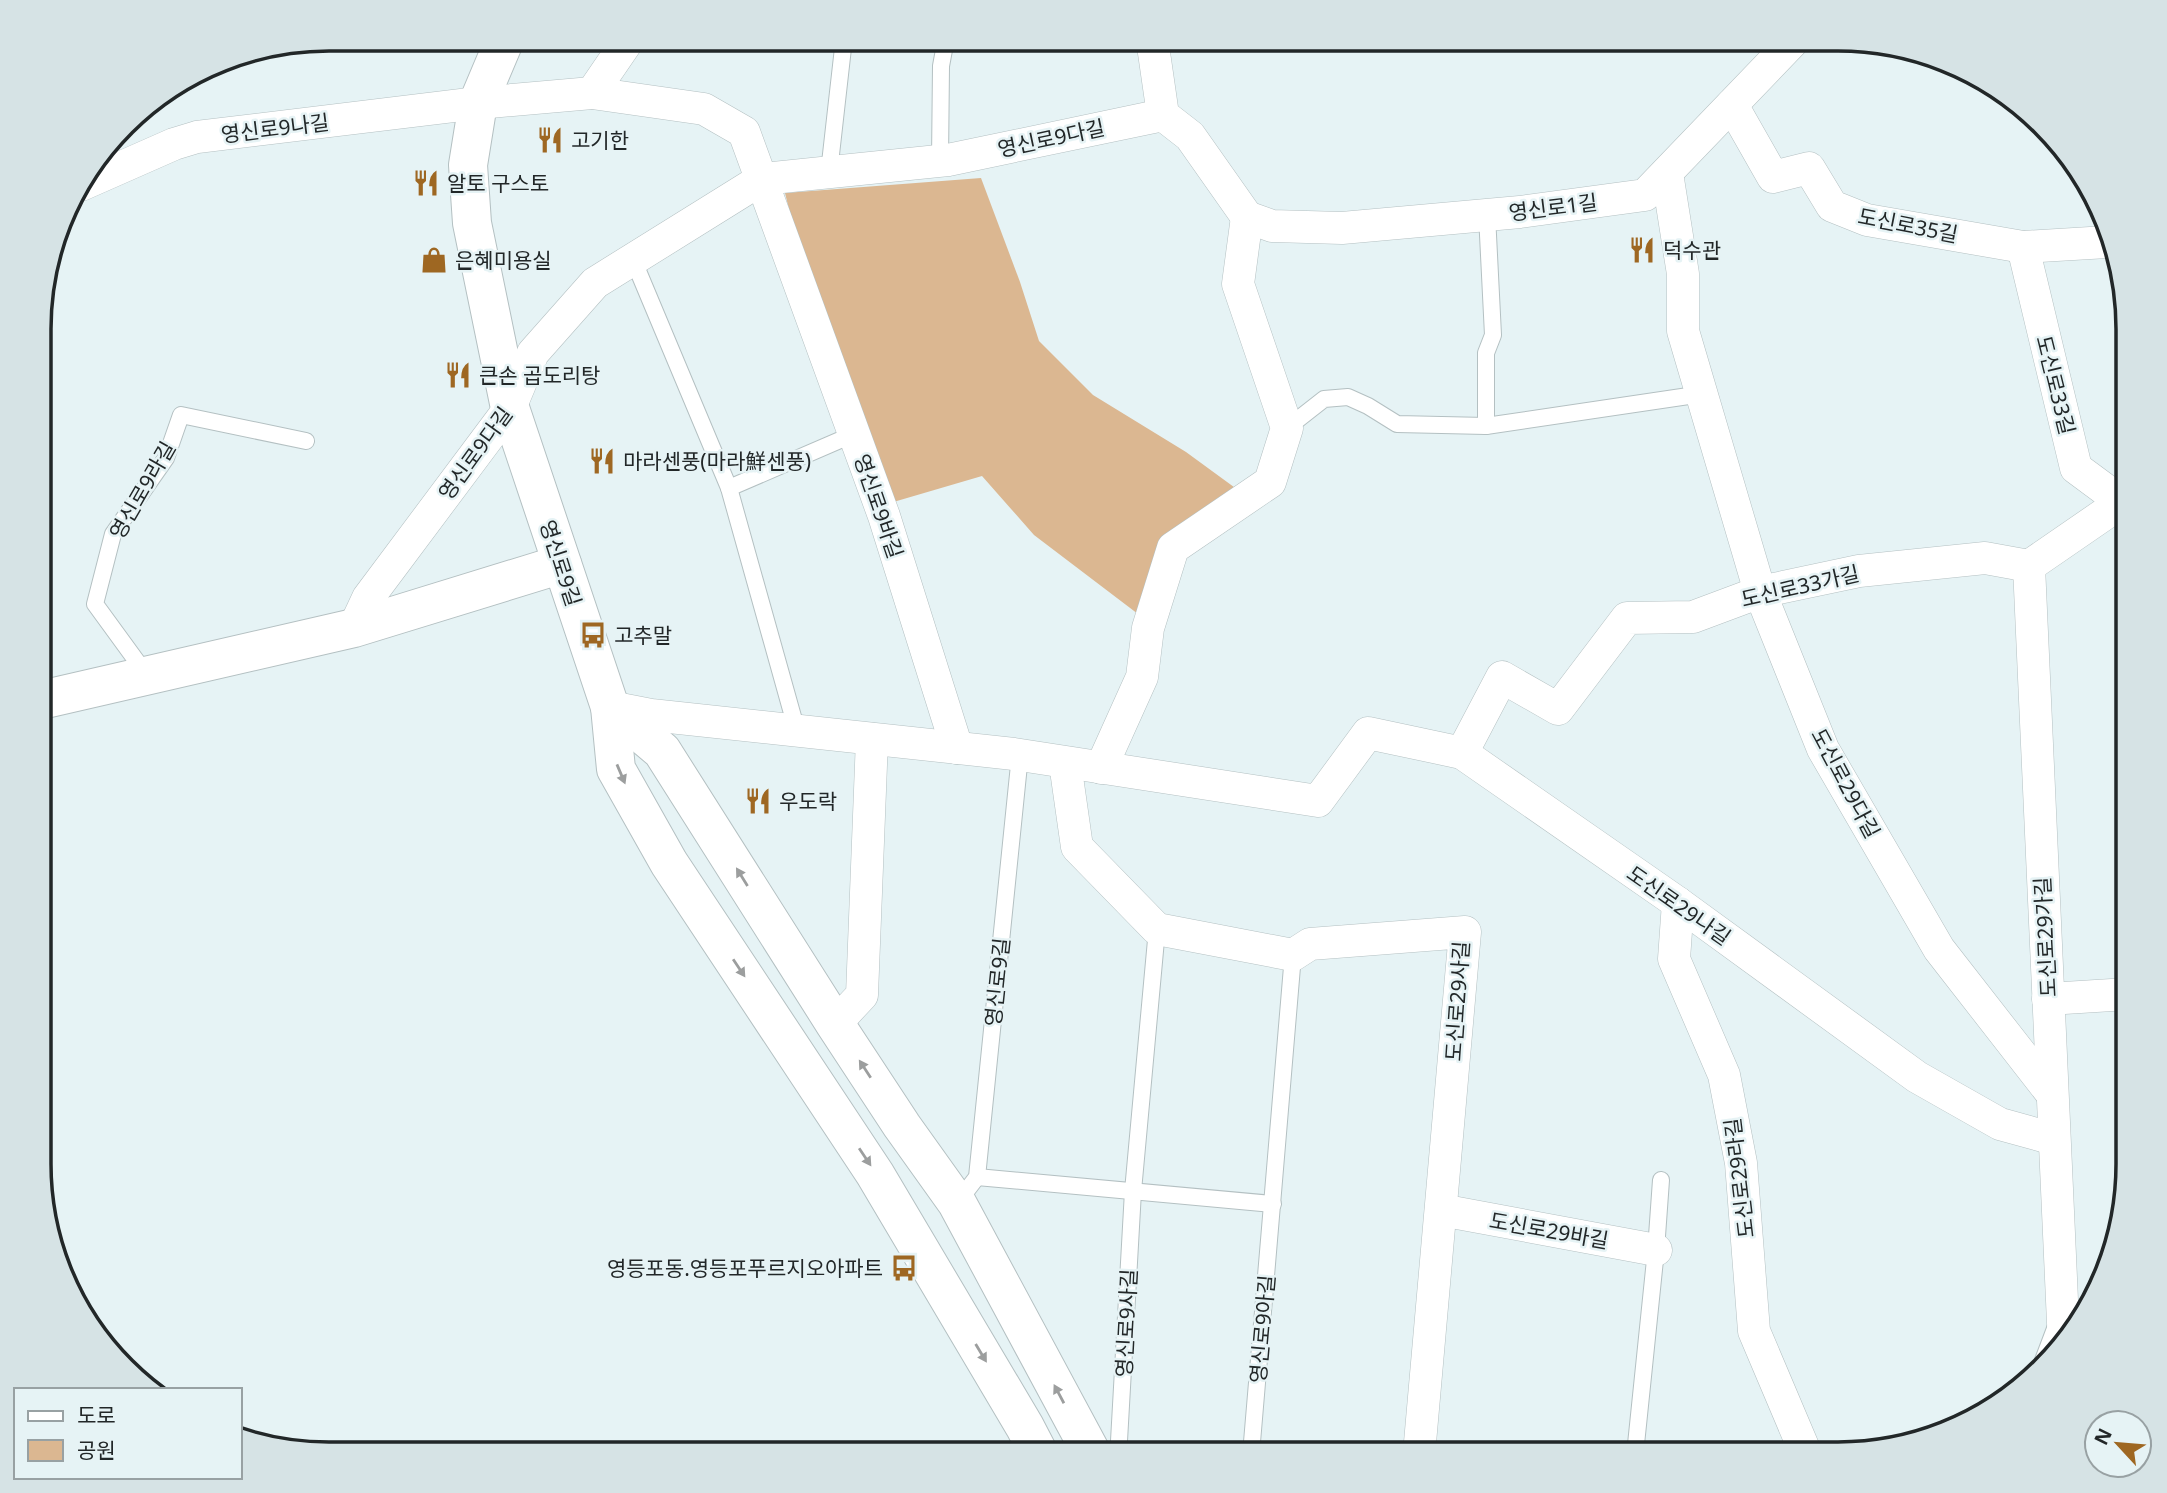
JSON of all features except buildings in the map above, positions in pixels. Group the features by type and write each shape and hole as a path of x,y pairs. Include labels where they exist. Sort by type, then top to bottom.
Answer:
{"street":[{"name":"영신로9길","path":"500,51 478,103 468,165 472,223 510,408 610,707 617,769 663,851 876,1174 1032,1442"},
{"path":"621,51 592,93 704,109 744,132 854,434"},
{"path":"610,707 651,715 1020,755 1101,768 1142,677 1148,628 1173,548 1269,482 1287,428 1238,284 1247,217 1190,136 1163,115 1154,51"},
{"name":"영신로1길","path":"1247,217 1272,226 1342,228 1488,215 1645,195 1784,51"},
{"name":"영신로9나길","path":"95,178 174,144 197,137 478,103 592,93"},
{"name":"도신로35길","path":"1732,105 1773,177 1809,168 1832,206 1867,220 2023,247 2102,242"},
{"name":"영신로9다길","path":"354,628 368,598 510,408 533,353 595,283 762,179 940,160 1163,115"},
{"name":"도신로29다길","path":"1667,173 1683,274 1683,331 1760,592 1823,749 1939,948 2052,1094"},
{"name":"도신로33길","path":"2023,247 2076,468 2116,496"},
{"name":"영신로9바길","path":"854,434 884,516 957,748"},
{"name":"도신로33길","path":"2029,566 2116,508"},
{"name":"도신로33가길","path":"1462,752 1502,677 1558,709 1627,618 1693,617 1760,592 1859,571 1985,558 2029,566"},
{"path":"51,698 354,628 562,564"},
{"name":"도신로29가길","path":"2029,566 2063,1327"},
{"path":"610,707 662,751 902,1126 967,1190 1086,1442"},
{"name":"도신로29나길","path":"1101,768 1318,801 1368,733 1462,752 1678,903 1917,1077 2000,1124 2054,1139"},
{"path":"835,1024 862,995 872,739"},
{"path":"1065,763 1077,848 1157,929 1293,955"},
{"name":"도신로29라길","path":"1678,903 1674,959 1724,1075 1741,1163 1754,1331 1800,1442"},
{"name":"도신로29사길","path":"1293,955 1310,944 1465,932 1420,1442"},
{"path":"2048,999 2116,995"},
{"name":"도신로29바길","path":"1441,1210 1656,1250"}],"lane":[{"path":"829,172 843,51"},
{"path":"940,160 940,66 943,51"},
{"path":"1486,426 1486,353 1493,335 1488,215"},
{"path":"633,259 729,488 797,731"},
{"path":"1287,428 1324,399 1348,397 1368,406 1396,425 1486,426 1702,394"},
{"name":"영신로9라길","path":"147,676 95,604 113,534 166,458 181,415 306,441"},
{"name":"영신로9바길","path":"729,488 854,434"},
{"name":"영신로9길","path":"967,1190 1020,755"},
{"name":"영신로9사길","path":"1119,1442 1133,1191 1157,929"},
{"name":"영신로9아길","path":"1252,1442 1293,955"},
{"path":"1636,1442 1661,1180"},
{"path":"967,1190 1133,1191 1273,1203"},
{"name":"도신로29가길","path":"2048,1345 2062,1308"}],"green space":[{"path":"981,178 1039,341 1093,395 1186,452 1238,490 1138,614 1034,535 982,476 890,503 815,315 785,193"}],"place":[{"name":"고기한","path":"550,140"},
{"name":"알토 구스토","path":"426,183"},
{"name":"덕수관","path":"1642,250"},
{"name":"은혜미용실","path":"434,260"},
{"name":"큰손 곱도리탕","path":"458,375"},
{"name":"마라센풍(마라鮮센풍)","path":"602,461"},
{"name":"고추말","path":"593,635"},
{"name":"우도락","path":"758,801"},
{"name":"영등포동.영등포푸르지오아파트","path":"904,1268"}]}
